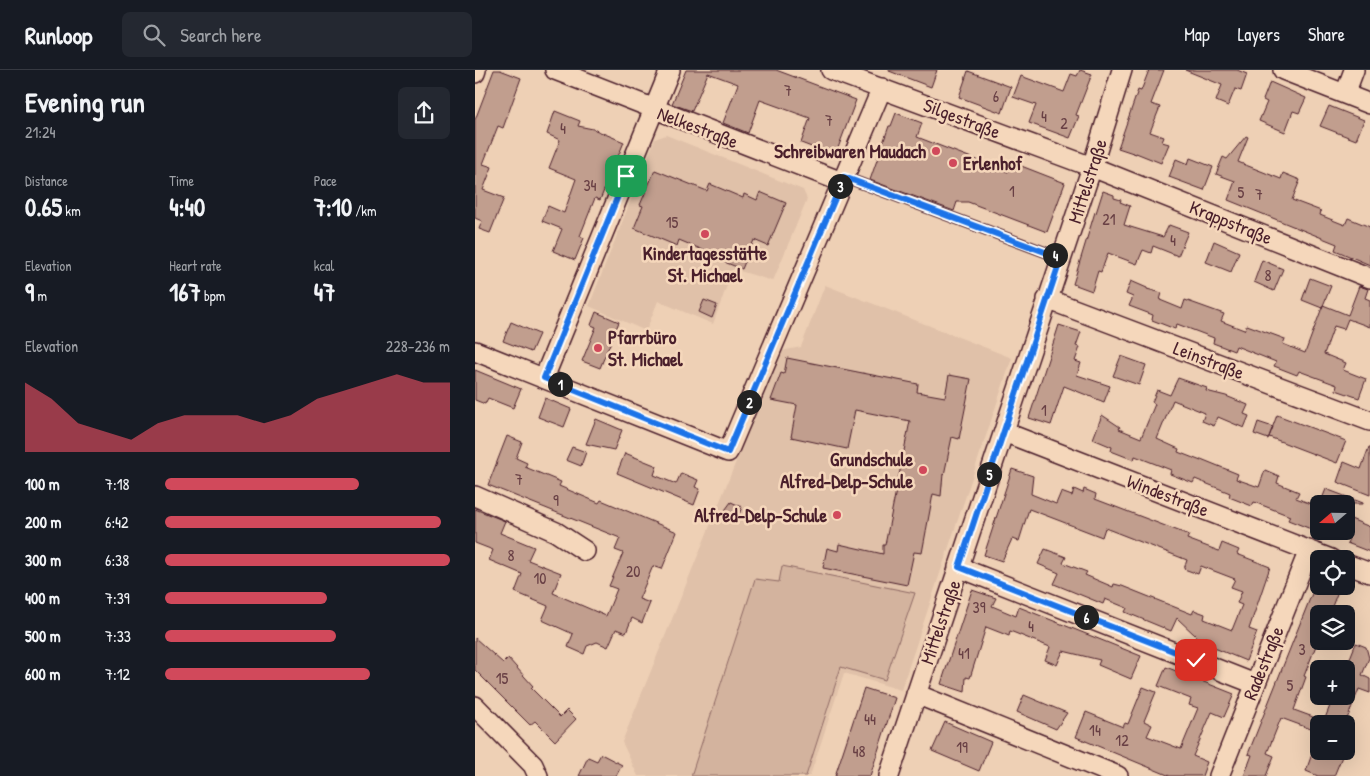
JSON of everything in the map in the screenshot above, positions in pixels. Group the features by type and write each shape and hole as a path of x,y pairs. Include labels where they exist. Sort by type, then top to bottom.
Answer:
{"street":[{"name":"Nelkestraße","path":"555,70 843,180"},
{"path":"544,378 670,70"},
{"name":"Silgestraße","path":"831,70 1092,167"},
{"name":"Mittelstraße","path":"889,776 1092,167 1122,70"},
{"path":"1283,70 1370,104"},
{"path":"1345,94 1354,70"},
{"path":"475,351 728,452 881,88"},
{"name":"Krappstraße","path":"1092,167 1370,278"},
{"name":"Leinstraße","path":"1047,299 1370,421"},
{"name":"Windestraße","path":"1004,432 1309,550"},
{"path":"475,496 556,532 585,551"},
{"name":"Radestraße","path":"1219,776 1309,550"},
{"path":"959,567 1255,684"},
{"path":"1355,568 1370,574"},
{"path":"916,694 1118,776"},
{"path":"475,706 533,765 538,776"}],"lane":[{"path":"843,180 1061,258"}],"shaded area":[{"name":"Kindertagesstätte St. Michael","path":"666,135 803,190 807,199 773,281 733,269 713,324 658,301 646,331 589,306 655,139"},
{"name":"Alfred-Delp-Schule","path":"825,285 1012,358 901,690 844,673 810,776 638,776 622,742 781,351 801,347"},
{"path":"782,566 915,593 885,680 841,667 806,776 691,776 755,579 779,582"}],"building":[{"path":"494,70 500,70 521,78 503,128 498,126 483,164 492,167 483,190 504,198 490,233 479,229 482,221 475,218 475,120"},
{"path":"686,70 776,70 856,100 835,156 801,143 810,118 760,100 748,133 723,123 738,84 708,73 692,111 672,104"},
{"path":"889,70 937,70 931,87"},
{"path":"1080,70 1092,74 1076,115 1079,116 1070,138 1029,123 1036,105 1013,97 1021,76 1064,92 1071,74 1077,76"},
{"path":"1149,70 1164,70 1151,104 1160,107 1150,132 1164,137 1162,142 1169,144 1161,163 1118,148 1138,90 1141,91"},
{"path":"1185,70 1237,70 1247,74 1241,91 1235,89 1228,106 1216,101 1222,85"},
{"path":"968,71 1011,87 1002,113 959,97"},
{"path":"1270,82 1306,98 1299,113 1293,111 1285,132 1259,121 1267,102 1263,100"},
{"path":"1329,106 1364,120 1356,140 1320,126"},
{"path":"555,111 580,121 578,126 593,129 624,142 600,200 595,198 580,236 584,238 575,260 553,251 562,229 542,221 548,206 564,213 576,179 549,168 560,140 547,134"},
{"path":"896,113 922,123 917,137 1008,172 1011,162 1065,183 1047,232 968,202 957,202 954,211 870,180 889,126 891,126"},
{"path":"1246,136 1248,137 1238,162 1281,179 1283,173 1300,180 1292,200 1321,211 1320,215 1345,225 1348,218 1370,227 1370,265 1335,250 1337,244 1228,200 1235,181 1216,174 1223,157 1227,159"},
{"path":"1190,158 1213,167 1204,190 1169,177 1176,159 1188,164"},
{"path":"655,170 707,191 710,184 743,198 744,194 757,200 760,192 786,203 768,246 754,240 742,269 714,258 715,255 679,240 677,246 634,228 643,206 640,205"},
{"path":"1103,191 1114,195 1114,198 1130,206 1124,225 1163,237 1169,225 1188,232 1178,256 1153,246 1151,253 1143,250 1137,264 1108,253 1101,272 1098,271 1092,291 1073,284"},
{"path":"1214,241 1239,252 1231,272 1206,262"},
{"path":"1262,260 1283,269 1274,291 1254,282"},
{"path":"1310,278 1331,286 1322,308 1302,300"},
{"path":"1131,281 1147,289 1162,293 1160,300 1182,309 1185,300 1224,314 1221,321 1244,330 1247,325 1285,339 1283,344 1305,353 1323,305 1348,315 1359,286 1368,289 1365,298 1370,300 1370,327 1348,319 1344,329 1334,326 1324,354 1346,363 1343,370 1366,379 1359,398 1336,390 1337,385 1299,371 1297,375 1274,366 1276,362 1236,346 1234,351 1213,343 1214,338 1177,324 1175,329 1152,320 1153,315 1129,306 1133,297 1126,294"},
{"path":"704,300 717,305 712,318 699,312"},
{"name":"Pfarrbüro St. Michael","path":"596,312 619,322 600,368 582,361 596,327 591,325"},
{"path":"511,322 539,334 531,352 503,341"},
{"path":"1059,325 1081,332 1076,346 1080,347 1075,361 1081,363 1077,375 1110,386 1104,402 1064,386 1051,425 1029,418"},
{"path":"1121,356 1146,365 1139,385 1113,376"},
{"name":"Grundschule Alfred-Delp-Schule","path":"787,358 918,384 917,392 945,397 949,375 971,379 959,439 952,437 943,474 941,496 933,494 922,553 914,552 907,585 823,568 827,548 838,551 839,544 883,554 883,545 885,545 910,421 855,410 847,449 791,437 797,405 771,400 781,373 784,374"},
{"path":"475,370 521,389 513,408 488,398 485,404 475,400"},
{"path":"1178,378 1207,388 1206,391 1226,396 1248,405 1244,414 1249,416 1244,428 1218,417 1214,426 1202,421 1205,413 1173,400 1157,439 1179,449 1178,452 1238,474 1236,479 1259,487 1265,470 1279,476 1277,483 1299,492 1296,498 1310,503 1310,529 1288,520 1290,516 1254,502 1252,506 1229,497 1230,493 1195,479 1193,483 1170,474 1171,470 1135,456 1134,460 1111,451 1112,447 1093,439 1102,415 1120,427 1119,429 1141,438 1155,404 1152,402 1157,390 1170,395"},
{"path":"545,398 571,409 564,427 538,417"},
{"path":"1277,415 1346,441 1337,463 1269,437"},
{"path":"596,419 622,430 614,450 586,444"},
{"path":"1258,422 1273,427 1268,439 1254,434"},
{"path":"507,436 522,442 516,458 527,463 525,467 561,482 559,486 599,503 601,500 677,532 662,569 653,566 639,599 650,603 642,623 632,618 626,633 616,629 608,647 597,642 587,646 584,654 568,647 573,634 542,620 548,606 515,592 522,574 489,560 493,550 475,543 475,509 505,521 500,533 534,547 528,560 561,573 553,593 606,616 617,589 609,586 623,553 615,550 620,538 488,485"},
{"path":"572,447 586,452 581,466 566,460"},
{"path":"1369,447 1370,495 1337,482 1344,462 1361,469"},
{"path":"625,453 657,466 654,475 676,484 681,473 698,480 695,487 700,489 694,505 617,473"},
{"path":"1012,469 1033,476 1031,494 1056,504 1061,492 1072,496 1074,489 1083,493 1084,489 1096,494 1095,499 1189,535 1187,539 1219,551 1222,543 1239,550 1237,554 1270,567 1249,629 1257,632 1246,661 1195,640 1196,636 1177,618 1171,631 1125,612 1127,608 1105,599 1103,604 1054,584 1059,573 1038,564 1045,549 1066,557 1063,563 1087,572 1085,575 1113,587 1114,584 1122,586 1192,614 1194,610 1205,614 1204,619 1232,630 1242,605 1237,603 1242,591 1231,587 1235,579 1201,566 1198,574 1184,569 1187,560 1105,528 1102,537 1029,509 1019,541 1012,539 1002,561 984,555"},
{"path":"1326,489 1342,495 1324,495"},
{"path":"1355,500 1363,503 1355,504"},
{"path":"731,502 742,507 737,519 723,513"},
{"path":"1355,521 1370,527 1370,552 1347,543 1348,540 1355,540"},
{"path":"972,590 996,598 992,606 1016,616 1019,607 1141,656 1131,679 1098,665 1100,660 1063,651 1057,665 1045,660 1050,647 1010,631 1009,636 986,627 970,678 966,677 965,692 941,684"},
{"path":"1311,595 1336,595 1333,605 1310,605 1310,650 1314,650 1294,710 1310,716 1310,729 1281,718 1267,753 1274,756 1266,776 1244,776 1252,755 1248,754"},
{"path":"475,638 503,663 508,658 533,686 531,688 560,717 567,710 576,719 555,741 535,721 530,725 475,670"},
{"path":"1356,643 1366,647 1369,658 1362,675 1370,679 1370,693 1359,689 1355,699 1355,660 1349,660 1353,650 1355,650"},
{"path":"1166,667 1234,694 1224,717 1212,712 1193,756 1207,762 1202,776 1170,776 1076,737 1086,712 1123,727 1125,723 1128,724 1143,687 1156,692 1144,721 1152,725 1147,736 1181,749 1198,708 1189,705 1191,699 1158,686"},
{"path":"864,688 895,698 870,776 835,776"},
{"path":"1024,695 1067,713 1056,729 1017,712"},
{"path":"1330,705 1353,705 1349,715 1326,715"},
{"path":"945,722 991,742 979,771 932,751"},
{"path":"601,754 622,765 616,776 579,776 588,757 597,761"},
{"path":"1310,760 1341,760 1334,776 1318,776 1306,771"}],"place":[{"name":"Schreibwaren Maudach","path":"936,151"},
{"name":"Erlenhof","path":"953,163"},
{"name":"Kindertagesstätte St. Michael","path":"705,234"},
{"name":"Pfarrbüro St. Michael","path":"598,348"},
{"name":"Grundschule Alfred-Delp-Schule","path":"923,470"},
{"name":"Alfred-Delp-Schule","path":"837,515"}],"route":[{"path":"626,176 544,378 728,452 844,177 1061,258 959,567 1196,660"}]}
